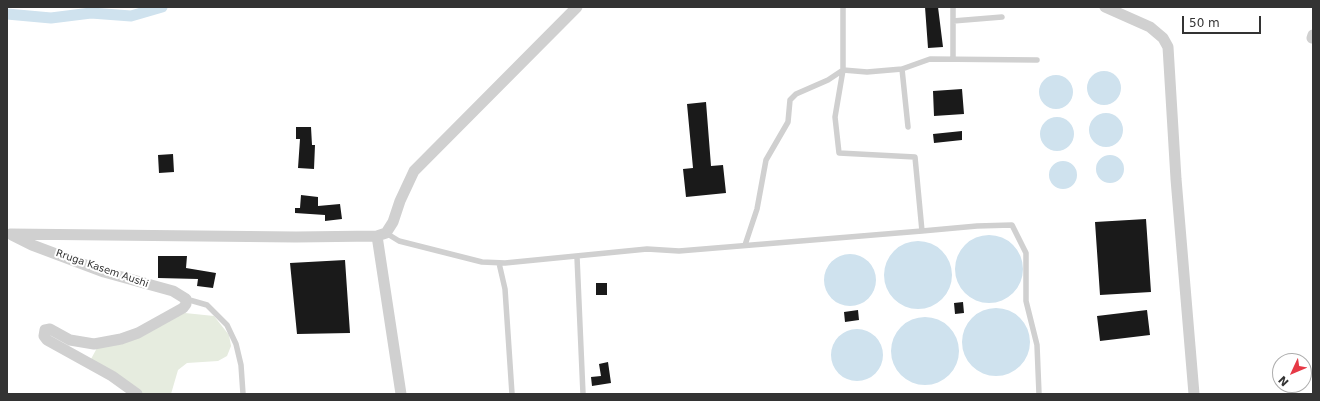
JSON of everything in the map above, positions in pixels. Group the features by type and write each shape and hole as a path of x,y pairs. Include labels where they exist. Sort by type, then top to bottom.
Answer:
{"street":[{"path":"8,234 296,237 382,234 393,222 400,201 414,171 577,7"},
{"path":"1105,7 1150,27 1163,38 1168,47 1176,179 1194,394"},
{"name":"Rruga Kasem Aushi","path":"8,234 32,245 104,272 173,291 186,299"},
{"path":"382,234 401,394"},
{"path":"137,394 112,376 47,340 44,336 45,330 50,329 70,340 94,344 121,339 138,333 183,308 186,304 186,299"}],"lane":[{"path":"842,7 843,70 835,117 839,153 916,157 922,231"},
{"path":"953,7 953,59"},
{"path":"953,21 1002,17"},
{"path":"745,245 756,209 766,160 788,122 790,100 796,94 828,80 843,70 867,72 902,69 930,59 1037,60"},
{"path":"902,69 908,127"},
{"path":"382,234 400,241 482,262 500,263 577,257 647,249 679,251 977,226 1012,225 1026,253 1026,301 1037,346 1039,394"},
{"path":"577,257 583,394"},
{"path":"500,263 505,289 512,394"},
{"path":"186,299 207,305 227,325 236,344 241,365 244,394"}],"shaded area":[{"path":"185,313 214,316 229,335 231,346 227,356 218,361 187,363 178,370 171,394 142,394 91,359 97,348"}],"water":[{"path":"1101,71 1107,71 1111,72 1118,78 1121,88 1120,95 1114,102 1107,105 1101,105 1097,104 1090,98 1087,91 1087,85 1088,81 1094,74"},
{"path":"1053,75 1059,75 1063,76 1070,82 1073,92 1072,99 1066,106 1059,109 1053,109 1049,108 1042,102 1039,95 1039,89 1040,85 1046,78"},
{"path":"1103,113 1109,113 1113,114 1120,120 1123,130 1122,137 1116,144 1109,147 1103,147 1099,146 1092,140 1089,133 1089,127 1090,123 1096,116"},
{"path":"1054,117 1060,117 1064,118 1071,124 1074,134 1073,141 1067,148 1060,151 1054,151 1050,150 1043,144 1040,137 1040,131 1041,127 1047,120"},
{"path":"1110,155 1120,159 1124,169 1120,179 1110,183 1100,179 1096,169 1100,159"},
{"path":"1063,161 1073,165 1077,175 1073,185 1063,189 1053,185 1049,175 1053,165"},
{"path":"989,235 1002,238 1013,245 1020,256 1023,269 1020,282 1013,293 1002,300 989,303 976,300 965,293 958,282 955,269 958,256 965,245 976,238"},
{"path":"918,241 931,243 942,251 950,262 952,275 950,288 942,299 931,307 918,309 905,307 894,299 886,288 884,275 886,262 894,251 905,243"},
{"path":"850,254 860,256 868,262 874,270 876,280 874,290 868,298 860,304 850,306 840,304 832,298 826,290 824,280 826,270 832,262 840,256"},
{"path":"989,308 1003,308 1015,314 1024,323 1030,335 1028,355 1020,366 1009,374 1003,376 989,376 983,374 972,366 964,355 962,349 962,335 964,329 972,318 983,310"},
{"path":"925,317 938,320 949,327 956,338 959,351 956,364 949,375 938,382 925,385 912,382 901,375 894,364 891,351 894,338 901,327 912,320"},
{"path":"857,329 867,331 875,337 881,345 883,355 881,365 875,373 867,379 857,381 847,379 839,373 833,365 831,355 833,345 839,337 847,331"}],"building":[{"path":"925,7 938,7 943,47 928,48"},
{"path":"962,89 964,114 934,116 933,91"},
{"path":"706,102 711,166 723,165 726,193 686,197 683,169 693,168 687,104"},
{"path":"296,127 311,127 312,145 315,145 314,169 298,168 300,139 296,139"},
{"path":"962,131 962,140 934,143 933,134"},
{"path":"173,154 174,172 159,173 158,155"},
{"path":"301,195 318,197 318,206 340,204 342,219 325,221 325,215 295,213 295,208 300,208"},
{"path":"1146,219 1151,292 1100,295 1095,222"},
{"path":"158,256 187,256 186,268 216,273 213,288 197,286 198,279 158,278"},
{"path":"345,260 350,333 297,334 290,263"},
{"path":"596,283 607,283 607,295 596,295"},
{"path":"963,302 964,313 955,314 954,303"},
{"path":"858,310 859,320 845,322 844,312"},
{"path":"1147,310 1150,335 1100,341 1097,316"},
{"path":"608,362 611,383 592,386 591,377 601,376 599,364"}],"waterway":[{"path":"7,14 51,18 91,13 131,16 162,7"}]}
